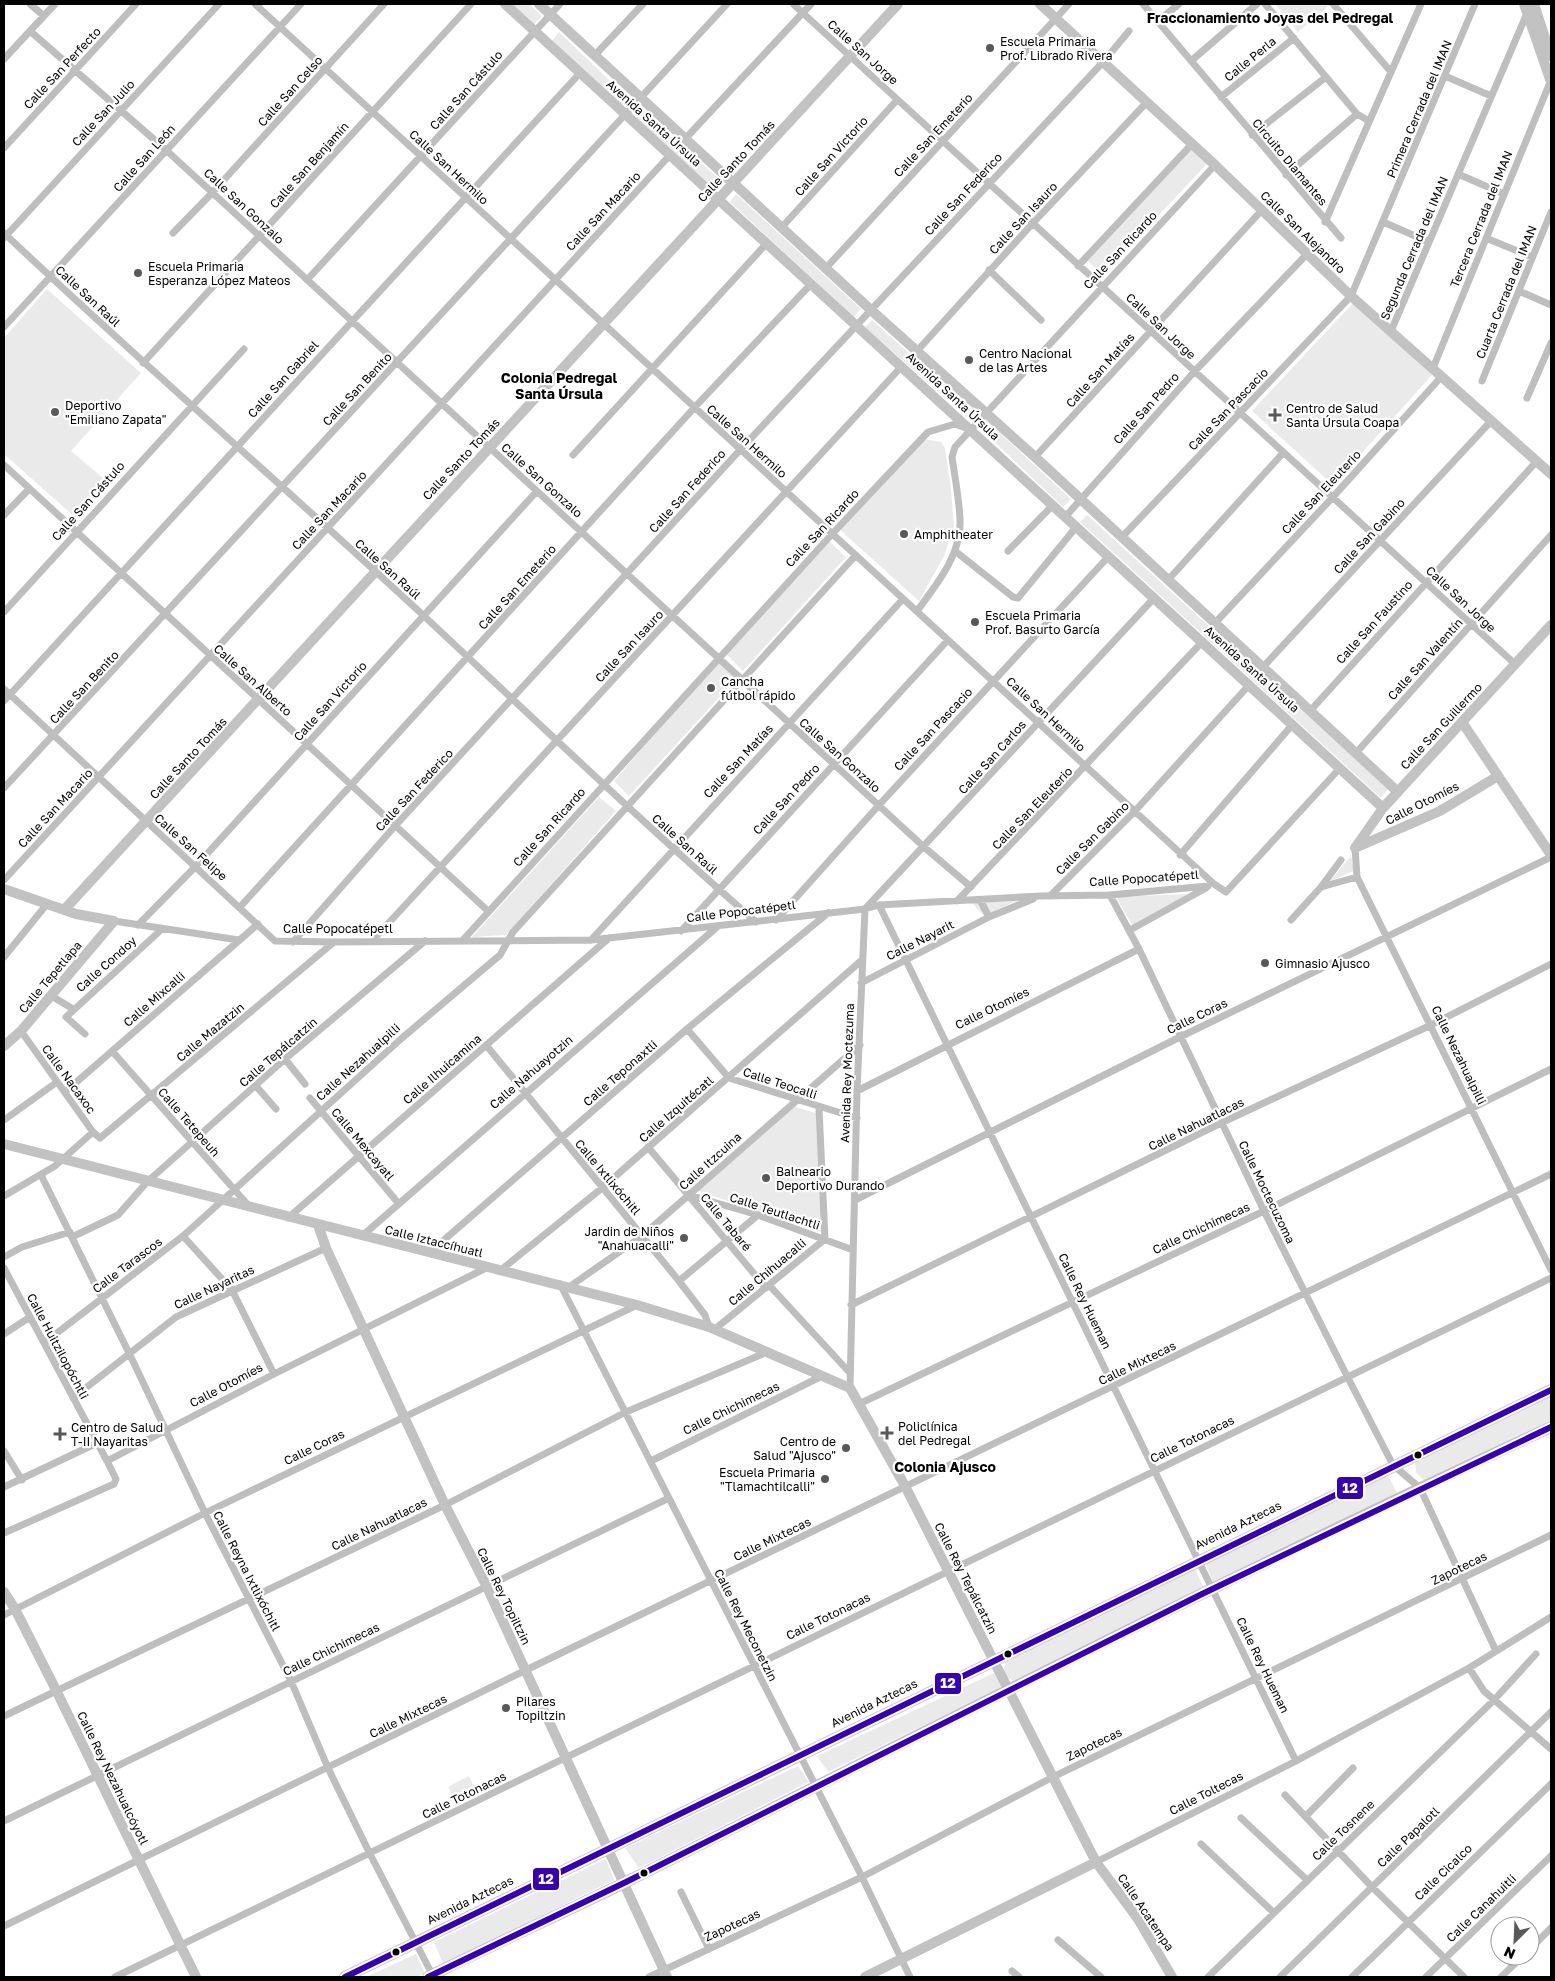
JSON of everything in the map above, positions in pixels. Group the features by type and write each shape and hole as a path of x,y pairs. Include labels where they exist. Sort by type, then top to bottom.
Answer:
{"main road":[{"name":"Avenida Aztecas","path":"345,1977 1199,1559 1551,1390"},
{"path":"432,1976 624,1883 815,1785 1420,1488 1551,1428"}],"street":[{"path":"30,4 44,16"},
{"path":"4,59 55,4"},
{"name":"Calle San Perfecto","path":"4,148 136,4"},
{"name":"Calle San Julio","path":"5,235 219,4"},
{"name":"Calle San Hermilo","path":"255,4 694,408 833,532 1135,811 1211,885 1226,892 1340,768"},
{"name":"Calle San León","path":"4,327 301,4"},
{"name":"Calle San Celso","path":"173,233 212,193 384,4"},
{"name":"Calle San Benjamín","path":"143,363 472,4"},
{"name":"Avenida Santa Úrsula","path":"505,4 1384,808"},
{"name":"Avenida Santa Úrsula","path":"538,4 917,352 1035,457 1398,792"},
{"name":"Calle San Cástulo","path":"307,280 560,4"},
{"path":"595,55 643,4"},
{"name":"Calle San Benito","path":"4,788 54,736 727,4"},
{"name":"Calle San Jorge","path":"793,4 1515,664"},
{"path":"685,139 811,4"},
{"name":"Calle Santo Tomás","path":"64,910 898,4"},
{"name":"Calle San Alejandro","path":"1040,4 1215,165 1351,296 1551,474"},
{"name":"Calle San Emeterio","path":"826,268 1069,4"},
{"name":"Circuito Diamantes","path":"1143,4 1325,222 1421,4"},
{"path":"1158,22 1179,4"},
{"path":"1191,61 1257,4"},
{"path":"1266,4 1357,114 1369,121"},
{"path":"1334,4 1391,72"},
{"name":"Primera Cerrada del IMAN","path":"1351,296 1475,4"},
{"path":"1529,6 1551,56"},
{"path":"1529,6 1551,81"},
{"name":"Segunda Cerrada del IMAN","path":"1391,331 1529,6"},
{"name":"Calle San Gonzalo","path":"30,31 166,150 924,847 971,887"},
{"name":"Calle San Federico","path":"294,942 395,826 740,450 1104,61 1129,31"},
{"name":"Calle Perla","path":"1221,97 1294,38"},
{"name":"Calle San Gabriel","path":"4,701 7,692 122,574 352,320 580,73"},
{"path":"1445,76 1491,96"},
{"path":"1252,135 1326,77"},
{"name":"Tercera Cerrada del IMAN","path":"1432,368 1551,81"},
{"name":"Calle San Victorio","path":"782,227 897,100"},
{"name":"Calle San Isauro","path":"917,352 1032,223 1147,102"},
{"path":"1286,174 1357,114"},
{"name":"Calle San Ricardo","path":"1078,266 1192,144"},
{"name":"Calle San Macario","path":"4,880 670,155"},
{"name":"Calle San Ricardo","path":"462,941 833,532 928,432 955,424 971,430 1101,286 1215,165"},
{"name":"Segunda Cerrada del IMAN","path":"1458,174 1504,194"},
{"name":"Calle San Matías","path":"1035,457 1262,210"},
{"name":"Cuarta Cerrada del IMAN","path":"1482,381 1551,212"},
{"path":"1325,222 1341,238"},
{"path":"1383,222 1429,242"},
{"name":"Calle San Raúl","path":"5,235 190,406 423,615 603,785 756,922"},
{"path":"1486,238 1532,257"},
{"path":"573,455 766,243"},
{"name":"Calle San Pedro","path":"1066,516 1194,372 1308,253"},
{"path":"989,270 1041,320"},
{"name":"Calle San Emeterio","path":"240,907 694,408 811,284"},
{"path":"1519,291 1551,305"},
{"name":"Calle San Pascacio","path":"1122,537 1351,296"},
{"path":"1527,398 1551,343"},
{"name":"Calle San Cástulo","path":"4,612 244,349"},
{"name":"Calle San Isauro","path":"373,940 902,366"},
{"name":"Calle San Eleuterio","path":"1215,623 1332,498 1442,376"},
{"name":"Calle San Gabino","path":"1263,668 1492,420"},
{"path":"917,611 935,587 955,551 960,520 953,452 971,430"},
{"path":"1168,580 1283,452"},
{"name":"Calle San Faustino","path":"1310,711 1537,461"},
{"name":"Calle San Alberto","path":"4,465 350,786 488,911"},
{"path":"4,516 29,489"},
{"name":"Calle San Victorio","path":"138,925 196,866 537,491"},
{"path":"1008,550 1053,505"},
{"path":"955,551 1013,597 1018,598 1077,526"},
{"name":"Calle San Valentín","path":"1356,753 1551,535"},
{"path":"508,941 626,806 856,555"},
{"name":"Calle San Pascacio","path":"776,920 879,805 1109,556"},
{"name":"Calle San Carlos","path":"864,909 924,847 1155,597"},
{"name":"Calle San Matías","path":"591,940 903,598"},
{"name":"Calle San Guillermo","path":"1354,848 1398,792 1551,625"},
{"name":"Calle San Pedro","path":"681,931 718,888 948,640"},
{"name":"Calle San Eleuterio","path":"958,901 1203,641"},
{"name":"Calle San Gabino","path":"1050,896 1135,811 1250,684"},
{"name":"Calle San Felipe","path":"7,692 275,940"},
{"path":"1462,722 1551,856"},
{"path":"1180,855 1293,724"},
{"name":"Calle Otomíes","path":"1354,848 1440,811 1498,776"},
{"name":"Calle Nezahualpilli","path":"1354,848 1357,877 1388,936 1551,1270"},
{"name":"Calle Coras","path":"856,1200 1180,1037 1551,856"},
{"path":"1291,920 1321,887 1341,860"},
{"path":"1321,887 1357,877"},
{"path":"1130,930 1211,885"},
{"name":"Calle Popocatépetl","path":"275,940 294,942 591,940 776,920 864,909 878,905 1040,896 1110,895 1211,885"},
{"path":"4,889 64,910 114,922 239,940"},
{"name":"Calle Moctecuzoma","path":"1110,895 1130,930 1221,1124 1305,1294 1393,1465 1420,1488"},
{"name":"Calle Nayarit","path":"861,983 989,917 1040,896"},
{"path":"980,900 989,917"},
{"path":"4,957 47,904"},
{"name":"Calle Rey Hueman","path":"878,905 1257,1677 1296,1762"},
{"name":"Avenida Rey Moctezuma","path":"850,1388 851,1304 856,1200 857,1091 864,909"},
{"name":"Calle Teponaxtli","path":"429,1253 687,1029 828,913"},
{"name":"Calle Tepetlapa","path":"6,1041 21,1031 114,922"},
{"name":"Calle Mixcalli","path":"65,1092 258,924"},
{"name":"Calle Nahuayotzin","path":"362,1236 524,1093 717,927"},
{"name":"Calle Condoy","path":"85,1034 66,1017 162,929"},
{"name":"Calle Ilhuicamina","path":"288,1218 610,938"},
{"name":"Calle Tepálcatzin","path":"4,1257 22,1247 71,1234 118,1214 148,1182 192,1142 425,941"},
{"name":"Calle Nezahualpilli","path":"220,1200 320,1110 500,955 508,941"},
{"name":"Calle Mazatzin","path":"100,1138 334,942"},
{"name":"Calle Otomíes","path":"857,1091 1139,949"},
{"name":"Calle Izquitécatl","path":"501,1270 602,1188 862,960"},
{"name":"Calle Nahuatlacas","path":"851,1304 1221,1124 1431,1025 1551,964"},
{"path":"50,995 74,1009"},
{"name":"Calle Teocalli","path":"687,1029 729,1078 819,1108 857,1118"},
{"name":"Calle Nacaxoc","path":"21,1031 93,1132 100,1138"},
{"name":"Calle Ixtlixóchitl","path":"486,1045 679,1281 705,1315 712,1328"},
{"name":"Calle Itzcuina","path":"564,1286 642,1236 794,1100 860,1045"},
{"name":"Calle Tetepeuh","path":"112,1051 250,1207"},
{"path":"285,1060 305,1084"},
{"name":"Calle Chichimecas","path":"859,1404 1264,1211 1551,1069"},
{"path":"4,1120 57,1082"},
{"path":"256,1086 276,1109"},
{"name":"Calle Mexcayatl","path":"310,1098 399,1204"},
{"name":"Calle Chihuacalli","path":"712,1328 767,1287 825,1239 819,1108"},
{"path":"4,1196 41,1175 93,1132"},
{"name":"Calle Iztaccíhuatl","path":"4,1144 288,1218 637,1305 712,1328 850,1388"},
{"name":"Calle Tabaré","path":"648,1148 767,1287 850,1373"},
{"name":"Calle Mixtecas","path":"4,1926 139,1858 1551,1174"},
{"name":"Calle Reyna Ixtlixóchitl","path":"41,1175 205,1513 291,1681 328,1768 432,1976"},
{"name":"Calle Teutlachtli","path":"689,1195 758,1215 853,1250"},
{"name":"Calle Tarascos","path":"44,1343 184,1236 220,1200"},
{"path":"679,1281 758,1215"},
{"name":"Calle Rey Topiltzin","path":"318,1225 326,1248 445,1505 486,1585 666,1974"},
{"path":"184,1236 232,1290 274,1374"},
{"name":"Calle Nayaritas","path":"73,1398 176,1317 326,1248"},
{"name":"Calle Otomíes","path":"107,1461 274,1374 488,1267"},
{"name":"Calle Huitzilopóchtli","path":"4,1268 107,1461"},
{"name":"Calle Totonacas","path":"115,1977 1155,1469 1551,1278"},
{"path":"4,1286 11,1281"},
{"name":"Calle Rey Meconetzin","path":"564,1286 583,1331 862,1877 910,1977"},
{"name":"Calle Coras","path":"4,1615 205,1513 637,1305"},
{"path":"4,1334 30,1317"},
{"name":"Calle Nahuatlacas","path":"4,1716 445,1505 626,1412 765,1352"},
{"name":"Calle Chichimecas","path":"650,1461 822,1376"},
{"name":"Calle Rey Tepálcatzin","path":"850,1388 905,1486 1096,1862"},
{"path":"4,1487 97,1443"},
{"path":"4,1451 22,1480"},
{"path":"4,1533 114,1484 116,1479 107,1461"},
{"path":"1420,1488 1464,1578 1496,1651"},
{"name":"Calle Chichimecas","path":"4,1822 486,1585 669,1498"},
{"name":"Zapotecas","path":"649,1977 666,1974 709,1949 862,1877 1053,1777 1551,1535"},
{"name":"Calle Rey Nezahualcóyotl","path":"4,1592 15,1609 56,1690 196,1977"},
{"name":"Calle Toltecas","path":"866,1977 1296,1762 1469,1668 1551,1617"},
{"name":"Calle Tosnene","path":"1208,1977 1494,1700 1536,1654"},
{"path":"1469,1668 1476,1681 1494,1700 1551,1749"},
{"name":"Calle Papalotl","path":"1280,1977 1532,1733 1551,1712"},
{"path":"1306,1816 1353,1768"},
{"name":"Calle Cicalco","path":"1352,1977 1551,1784"},
{"path":"1285,1795 1372,1887 1464,1977"},
{"path":"1241,1818 1307,1880"},
{"path":"1200,1844 1273,1912"},
{"name":"Calle Canahuitli","path":"1426,1977 1551,1856"},
{"name":"Calle Acatempa","path":"1096,1862 1138,1919 1172,1977"},
{"path":"680,1892 709,1949"},
{"path":"1540,1939 1551,1928"},
{"path":"1058,1940 1101,1977"},
{"path":"1501,1977 1512,1966"},
{"path":"1012,1971 1019,1977"}],"shaded area":[{"path":"512,4 529,4 542,16 534,24"},
{"path":"1275,4 1331,4 1298,32"},
{"path":"559,32 628,98 621,106 552,41"},
{"path":"644,111 719,179 712,187 636,118"},
{"path":"1192,149 1207,164 1102,275 1087,260"},
{"path":"736,194 861,309 854,317 730,202"},
{"name":"Deportivo \"Emiliano Zapata\"","path":"47,289 141,373 71,451 110,484 77,519 4,454 4,338"},
{"path":"1353,303 1432,375 1333,485 1252,411"},
{"path":"872,320 976,413 970,420 865,327"},
{"path":"987,421 1071,499 1063,507 980,428"},
{"path":"925,439 941,442 945,448 954,527 944,556 919,601 839,529"},
{"path":"1087,515 1388,789 1381,798 1080,522"},
{"path":"828,540 846,557 743,671 726,654"},
{"path":"718,661 736,679 629,796 614,781"},
{"path":"599,797 616,811 506,935 472,937"},
{"path":"1351,856 1354,871 1330,881"},
{"path":"1188,894 1132,925 1116,897"},
{"path":"1016,901 984,916 972,903"},
{"name":"Balneario Deportivo Durando","path":"792,1106 819,1114 822,1232 698,1191"},
{"path":"1551,1395 1551,1420 1424,1481 1416,1472 1415,1461"},
{"path":"1388,1475 1398,1495 1214,1584 1204,1561"},
{"path":"1194,1567 1204,1588 1014,1681 1003,1676 1005,1662"},
{"path":"996,1672 1006,1685 828,1772 817,1756"},
{"path":"798,1766 809,1782 639,1868 625,1848"},
{"path":"469,1776 476,1791 456,1801 448,1787"},
{"path":"606,1859 614,1880 443,1964 434,1942"},
{"path":"416,1954 425,1973 417,1977 366,1977"}],"transit line":[{"name":"12","path":"345,1977 1551,1390"},
{"name":"12","path":"428,1977 626,1882 1202,1594 1551,1427"}],"place":[{"name":"Escuela Primaria Prof. Librado Rivera","path":"990,48"},
{"name":"Escuela Primaria Esperanza López Mateos","path":"138,273"},
{"name":"Centro Nacional de las Artes","path":"969,360"},
{"name":"Deportivo \"Emiliano Zapata\"","path":"55,412"},
{"name":"Centro de Salud Santa Úrsula Coapa","path":"1275,415"},
{"name":"Amphitheater","path":"904,534"},
{"name":"Escuela Primaria Prof. Basurto García","path":"975,622"},
{"name":"Cancha fútbol rápido","path":"711,688"},
{"name":"Gimnasio Ajusco","path":"1265,963"},
{"name":"Balneario Deportivo Durando","path":"766,1178"},
{"name":"Jardin de Niños \"Anahuacalli\"","path":"684,1238"},
{"name":"Policlínica del Pedregal","path":"887,1433"},
{"name":"Centro de Salud T-II Nayaritas","path":"60,1434"},
{"name":"Centro de Salud \"Ajusco\"","path":"846,1448"},
{"name":"Escuela Primaria \"Tlamachtilcalli\"","path":"825,1479"},
{"name":"Pilares Topiltzin","path":"506,1708"}],"district":[{"name":"Fraccionamiento Joyas del Pedregal","path":"1270,17"},
{"name":"Colonia Pedregal Santa Úrsula","path":"559,386"},
{"name":"Colonia Ajusco","path":"945,1466"}]}
